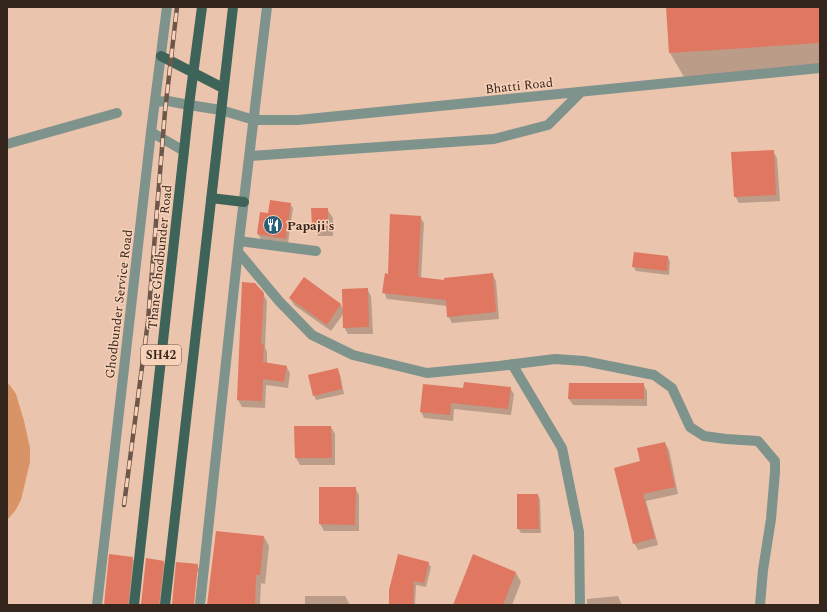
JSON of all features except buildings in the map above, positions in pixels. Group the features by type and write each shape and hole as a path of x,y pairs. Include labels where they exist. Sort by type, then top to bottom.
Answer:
{"main road":[{"name":"Thane Ghodbunder Road","path":"134,605 188,104 202,7"},
{"name":"SH42","path":"165,605 220,110 233,7"},
{"path":"161,56 223,88"},
{"path":"211,198 244,202"}],"street":[{"name":"Ghodbunder Service Road","path":"97,605 151,132 167,7"},
{"path":"200,605 239,253 239,241 267,7"},
{"name":"Bhatti Road","path":"155,102 168,101 188,104 220,110 254,120 298,120 820,68"},
{"path":"250,156 494,139 548,125 581,92"},
{"path":"7,144 117,112"},
{"path":"151,132 184,151"},
{"path":"239,241 316,251"},
{"path":"239,253 279,300 312,335 353,356 427,373 555,359 584,361 654,375 672,388 690,427 704,436 758,441 775,461 776,472 771,519 762,570 760,605"},
{"path":"512,364 562,448 579,532 580,605"}],"shaded area":[{"path":"9,384 16,394 24,421 30,448 30,462 21,500 15,511 7,520 7,385"}],"railway":[{"path":"124,505 148,321 165,111 177,7"}],"place":[{"name":"Papaji's","path":"273,225"}]}
